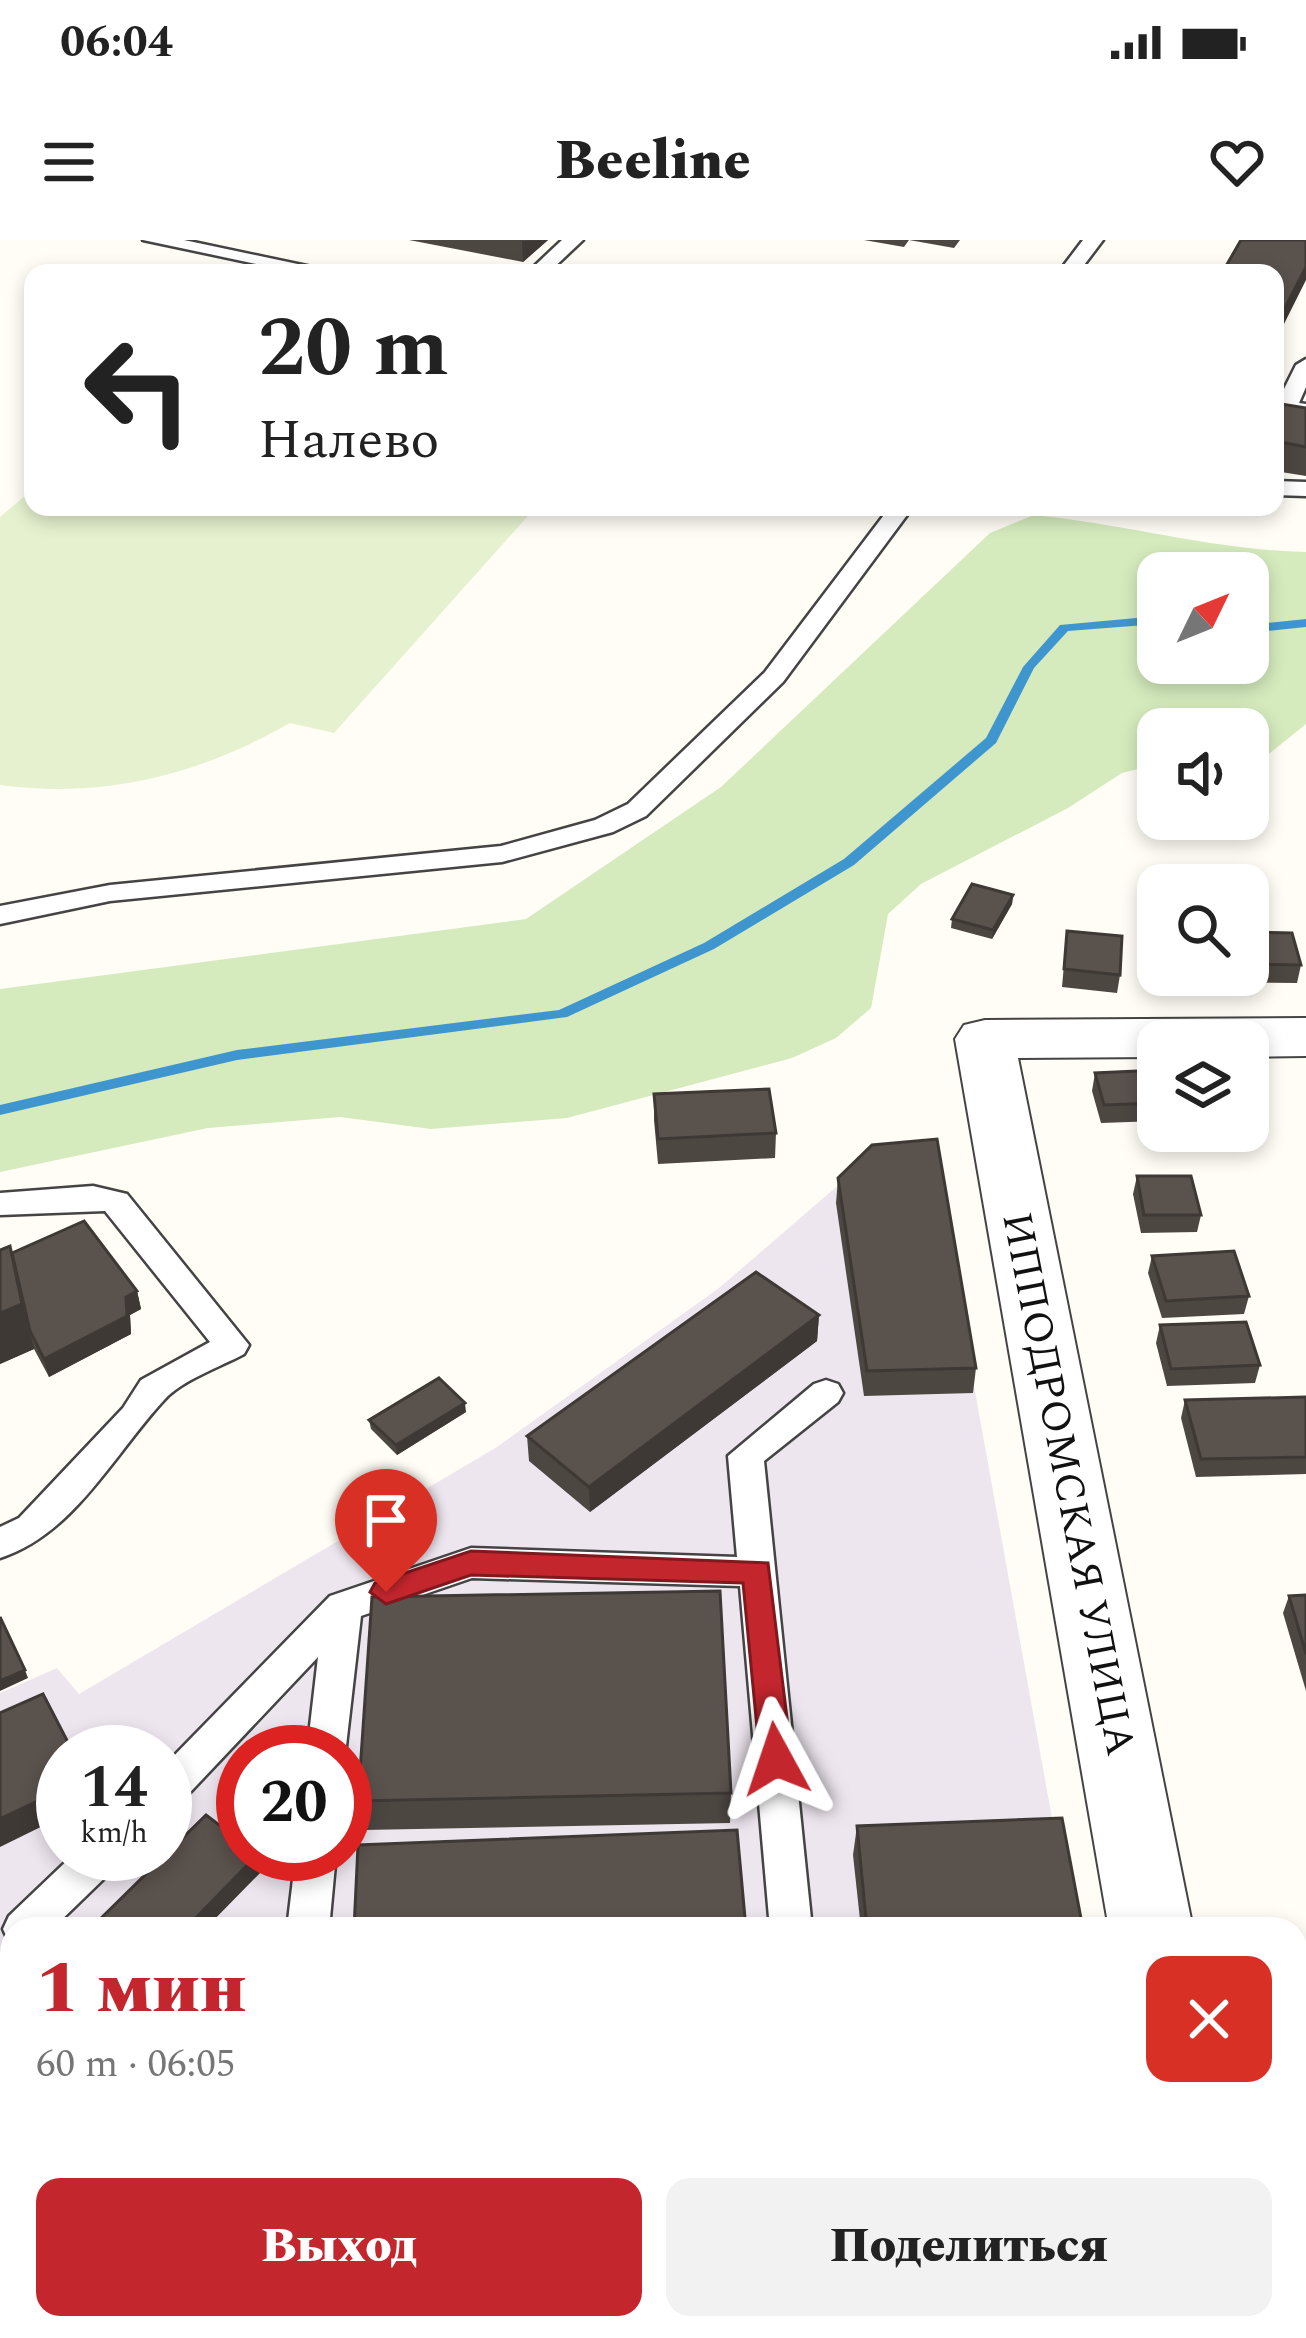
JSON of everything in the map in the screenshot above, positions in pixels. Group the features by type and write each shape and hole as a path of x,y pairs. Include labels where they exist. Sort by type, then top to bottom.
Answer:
{"street":[{"name":"ИППОДРОМСКАЯ УЛИЦА","path":"1149,1917 986,1039 1306,1037"}],"lane":[{"path":"153,240 282,264"},
{"path":"547,264 572,240"},
{"path":"1075,264 1093,240"},
{"path":"1289,408 1306,365"},
{"path":"0,915 110,893 502,854 604,826 637,810 775,677 895,516"},
{"path":"0,1204 93,1197 116,1202 232,1345 152,1389 136,1417 32,1528 0,1544"},
{"path":"790,1917 746,1456 826,1393"},
{"path":"192,1764 343,1607 471,1563 758,1572"},
{"path":"330,1725 343,1607"},
{"path":"36,1917 73,1881"},
{"path":"309,1917 313,1881"}],"shaded area":[{"path":"878,1151 934,1164 1070,1917 0,1917 0,1693 57,1668 79,1694 497,1447 719,1288"}],"green space":[{"path":"24,497 24,516 528,516 334,733 290,723 186,769 77,789 0,785 0,517"},
{"path":"1042,516 1237,547 1306,552 1306,724 1269,754 1269,708 1137,708 1137,769 1122,773 1068,808 921,884 888,914 871,1008 836,1038 792,1058 567,1118 431,1129 340,1117 208,1128 0,1172 0,989 526,919 721,787 990,533"}],"building":[{"path":"1241,240 1306,240 1306,267 1284,310 1284,264 1227,264"},
{"path":"1284,404 1306,408 1306,447 1284,443"},
{"path":"972,884 1013,895 993,930 952,919"},
{"path":"1067,931 1122,936 1120,975 1064,969"},
{"path":"1269,932 1292,933 1301,965 1269,964"},
{"path":"1137,1071 1137,1104 1104,1105 1095,1073"},
{"path":"769,1089 776,1133 658,1139 654,1094"},
{"path":"937,1139 976,1368 867,1371 838,1178 872,1145"},
{"path":"1137,1176 1191,1176 1201,1215 1144,1215"},
{"path":"84,1221 137,1291 126,1297 127,1316 44,1359 30,1331 12,1253"},
{"path":"10,1246 22,1304 0,1313 0,1250"},
{"path":"1234,1251 1249,1296 1166,1301 1152,1256"},
{"path":"756,1272 819,1315 589,1487 527,1436"},
{"path":"1246,1322 1260,1365 1171,1369 1160,1325"},
{"path":"439,1378 465,1403 396,1445 369,1420"},
{"path":"1306,1397 1306,1457 1201,1459 1185,1400"},
{"path":"720,1591 731,1793 372,1801 372,1725 363,1725 372,1597"},
{"path":"1306,1595 1306,1654 1289,1596"},
{"path":"0,1617 25,1670 0,1681"},
{"path":"43,1694 59,1725 36,1725 36,1802 0,1819 0,1713"},
{"path":"206,1815 216,1823 216,1881 232,1881 197,1917 102,1917 139,1881 192,1881 192,1829"},
{"path":"1062,1818 1081,1917 866,1917 857,1826"},
{"path":"737,1830 745,1917 355,1917 356,1881 372,1881 372,1844"}],"waterway":[{"path":"0,1110 237,1055 562,1014 709,946 849,862 991,740 1029,667 1064,628 1137,622"},
{"path":"1269,627 1306,623"}],"route":[{"path":"386,1592 471,1563 758,1572 776,1759"}]}
